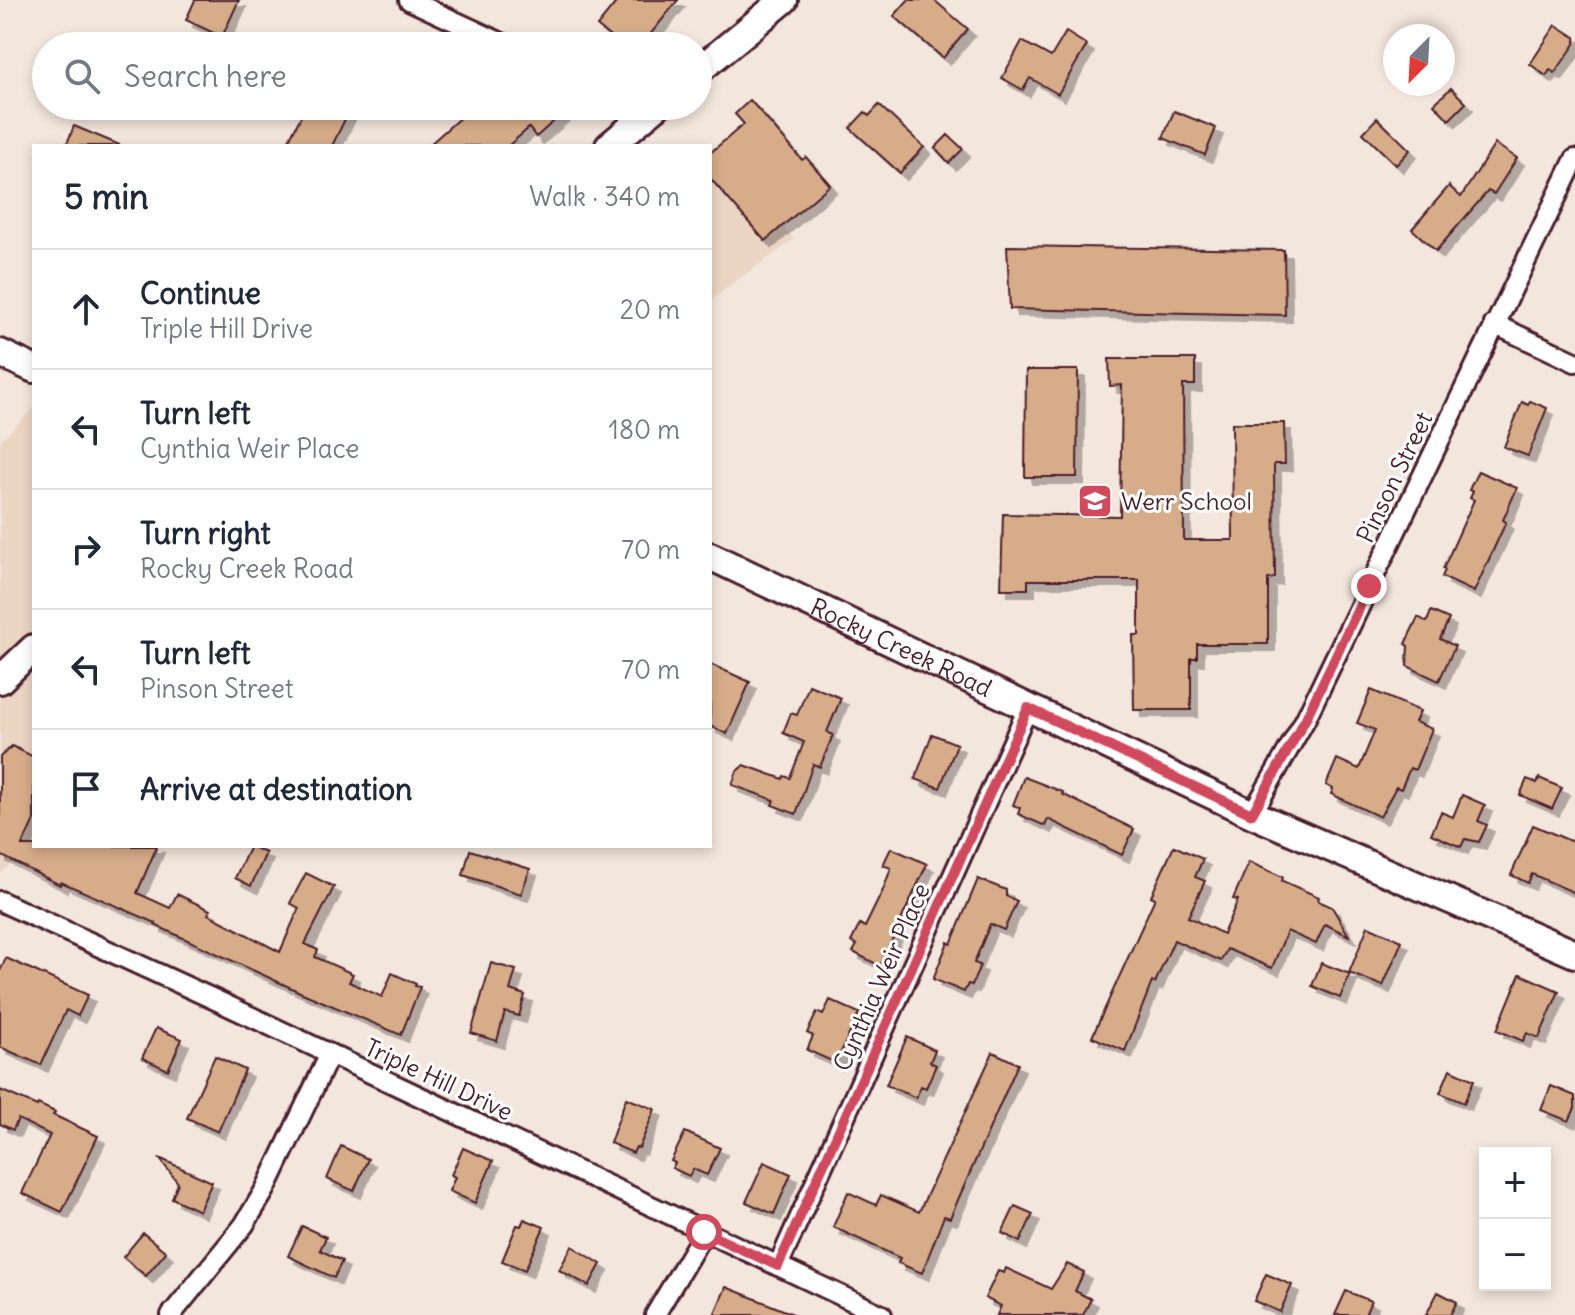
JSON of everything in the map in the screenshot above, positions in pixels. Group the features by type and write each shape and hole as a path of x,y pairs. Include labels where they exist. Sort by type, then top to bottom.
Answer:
{"street":[{"path":"409,0 478,32"},
{"path":"712,59 784,0"},
{"path":"611,144 633,120"},
{"name":"Pinson Street","path":"1252,814 1305,720 1575,159"},
{"path":"1494,324 1575,362"},
{"path":"0,353 32,368"},
{"name":"Rocky Creek Road","path":"712,557 1252,814 1575,954"},
{"path":"0,680 32,650"},
{"name":"Cynthia Weir Place","path":"778,1266 1028,708"},
{"name":"Triple Hill Drive","path":"0,901 778,1266 854,1309 882,1315"},
{"path":"171,1315 244,1225 265,1190 330,1054"},
{"path":"655,1315 704,1232"}],"shaded area":[{"path":"712,155 794,239 712,299"},
{"path":"32,410 32,844 0,874 0,441"}],"building":[{"path":"195,0 239,0 224,32 211,32 186,20"},
{"path":"618,0 678,0 652,32 604,32 597,26"},
{"path":"908,0 934,0 968,29 943,58 894,16"},
{"path":"1556,25 1575,37 1575,44 1555,73 1550,70 1546,76 1530,64"},
{"path":"1066,32 1087,45 1058,94 1030,78 1023,90 1002,78 1022,41 1051,57"},
{"path":"1455,92 1466,103 1449,120 1434,104 1442,96 1455,96"},
{"path":"750,100 802,160 806,157 830,185 765,241 712,180 712,151 744,124 735,114"},
{"path":"879,105 924,147 900,173 850,128 865,112 869,116"},
{"path":"1174,111 1216,128 1205,155 1163,138"},
{"path":"1377,118 1410,150 1396,165 1363,133"},
{"path":"299,120 345,120 333,144 287,144"},
{"path":"457,120 555,120 536,137 529,128 510,144 430,144"},
{"path":"74,126 117,144 67,144"},
{"path":"948,135 963,149 949,163 935,148"},
{"path":"1495,144 1517,158 1494,194 1488,191 1436,251 1412,229 1449,186 1461,197"},
{"path":"1007,246 1284,250 1285,315 1010,309"},
{"path":"1109,359 1195,359 1195,385 1183,385 1184,540 1233,540 1232,423 1284,423 1285,464 1274,464 1275,578 1268,579 1268,644 1197,644 1197,658 1191,658 1191,710 1134,710 1133,635 1139,635 1139,580 1028,580 1028,589 1001,589 1003,514 1120,516 1122,385 1110,386"},
{"path":"1026,370 1078,370 1077,477 1025,477"},
{"path":"1530,401 1547,408 1528,456 1504,447 1522,402 1528,405"},
{"path":"1478,471 1517,488 1503,520 1506,522 1474,592 1442,577 1474,500 1470,498 1473,492 1469,490"},
{"path":"1431,611 1449,619 1440,639 1455,646 1439,681 1407,666 1408,646 1405,644 1418,617 1427,622"},
{"path":"712,665 750,682 727,734 712,727"},
{"path":"809,685 841,698 827,732 833,735 820,767 813,764 796,814 772,805 774,800 732,785 737,771 744,765 783,779 784,776 790,778 804,742 783,733 791,713 797,715"},
{"path":"1371,690 1420,711 1415,722 1432,729 1415,770 1410,768 1401,789 1396,787 1380,817 1331,794 1333,789 1326,785 1337,759 1359,769 1375,730 1357,723"},
{"path":"932,734 957,744 940,788 915,779"},
{"path":"12,746 32,756 32,824 22,846 156,848 137,893 170,908 177,894 280,952 299,908 290,903 306,873 334,887 305,944 318,950 315,957 353,974 349,982 382,997 392,973 420,987 401,1035 300,992 156,923 61,882 60,885 0,855 0,757"},
{"path":"1024,777 1063,792 1134,829 1122,855 1048,819 1045,826 1018,814 1020,808 1013,805"},
{"path":"1539,778 1562,788 1552,809 1520,795 1527,779 1537,783"},
{"path":"1462,795 1485,805 1478,821 1487,825 1479,842 1465,839 1461,847 1431,834 1441,812 1453,817"},
{"path":"1533,825 1575,843 1575,893 1532,874 1528,883 1511,875"},
{"path":"1174,846 1203,859 1195,877 1205,881 1188,917 1223,934 1238,900 1233,899 1249,862 1319,897 1318,901 1332,907 1349,936 1325,924 1316,944 1287,931 1272,968 1227,949 1221,961 1174,940 1155,983 1152,982 1125,1051 1092,1037 1155,898 1151,896"},
{"path":"249,848 266,853 251,886 235,878"},
{"path":"891,848 927,864 880,966 853,952 857,945 851,942 860,924 865,927 883,890 891,868 883,865"},
{"path":"470,850 530,869 521,894 463,875"},
{"path":"978,879 1006,890 1006,896 1017,901 1004,930 990,924 974,963 980,965 972,985 968,984 964,992 933,979"},
{"path":"1368,926 1402,941 1383,986 1349,973"},
{"path":"6,958 88,995 78,1016 66,1010 41,1065 0,1047 0,971"},
{"path":"491,963 516,970 510,990 525,995 519,1016 505,1012 497,1041 471,1033"},
{"path":"1321,963 1350,974 1340,998 1312,986"},
{"path":"1520,974 1559,991 1539,1038 1527,1033 1523,1041 1497,1030"},
{"path":"830,1000 859,1013 836,1063 807,1050 813,1036 807,1033 817,1012 823,1015"},
{"path":"156,1028 182,1039 168,1070 142,1058"},
{"path":"907,1037 935,1050 930,1062 936,1065 926,1088 921,1086 916,1098 886,1085"},
{"path":"993,1052 1018,1064 950,1218 944,1216 922,1273 898,1263 900,1258 833,1227 848,1192 876,1205 881,1195 919,1212"},
{"path":"215,1056 245,1070 218,1132 187,1118"},
{"path":"1450,1069 1474,1080 1464,1103 1440,1093"},
{"path":"1551,1086 1575,1096 1575,1108 1569,1121 1541,1110"},
{"path":"0,1090 38,1104 55,1112 53,1115 98,1136 62,1212 22,1193 50,1135 18,1119 13,1130 0,1124"},
{"path":"626,1098 655,1109 639,1148 636,1147 633,1153 610,1143"},
{"path":"685,1132 720,1148 707,1175 693,1169 689,1176 672,1168 675,1163 671,1161"},
{"path":"341,1146 368,1159 354,1191 327,1179"},
{"path":"463,1148 493,1161 475,1203 449,1191 455,1177 451,1175"},
{"path":"159,1158 212,1182 199,1211 172,1198 178,1183"},
{"path":"764,1162 791,1174 774,1214 746,1202"},
{"path":"1015,1206 1033,1214 1020,1242 1002,1233"},
{"path":"524,1219 544,1227 525,1270 502,1261 517,1225 521,1226"},
{"path":"302,1226 326,1237 320,1250 342,1261 334,1278 288,1256"},
{"path":"143,1233 166,1252 146,1276 123,1257"},
{"path":"572,1246 601,1264 589,1286 559,1270"},
{"path":"1067,1264 1084,1272 1075,1291 1091,1299 1083,1315 997,1315 1001,1306 985,1298 998,1271 1004,1273 1006,1268 1051,1289"},
{"path":"1266,1274 1292,1285 1280,1312 1254,1301"},
{"path":"726,1287 793,1314 793,1315 714,1315"},
{"path":"1346,1291 1371,1301 1365,1315 1335,1315"},
{"path":"1438,1292 1457,1302 1450,1315 1426,1315"}],"place":[{"name":"Werr School","path":"1095,501"}],"route":[{"path":"704,1232 778,1266 1028,708 1252,814 1305,720 1369,586"}]}
